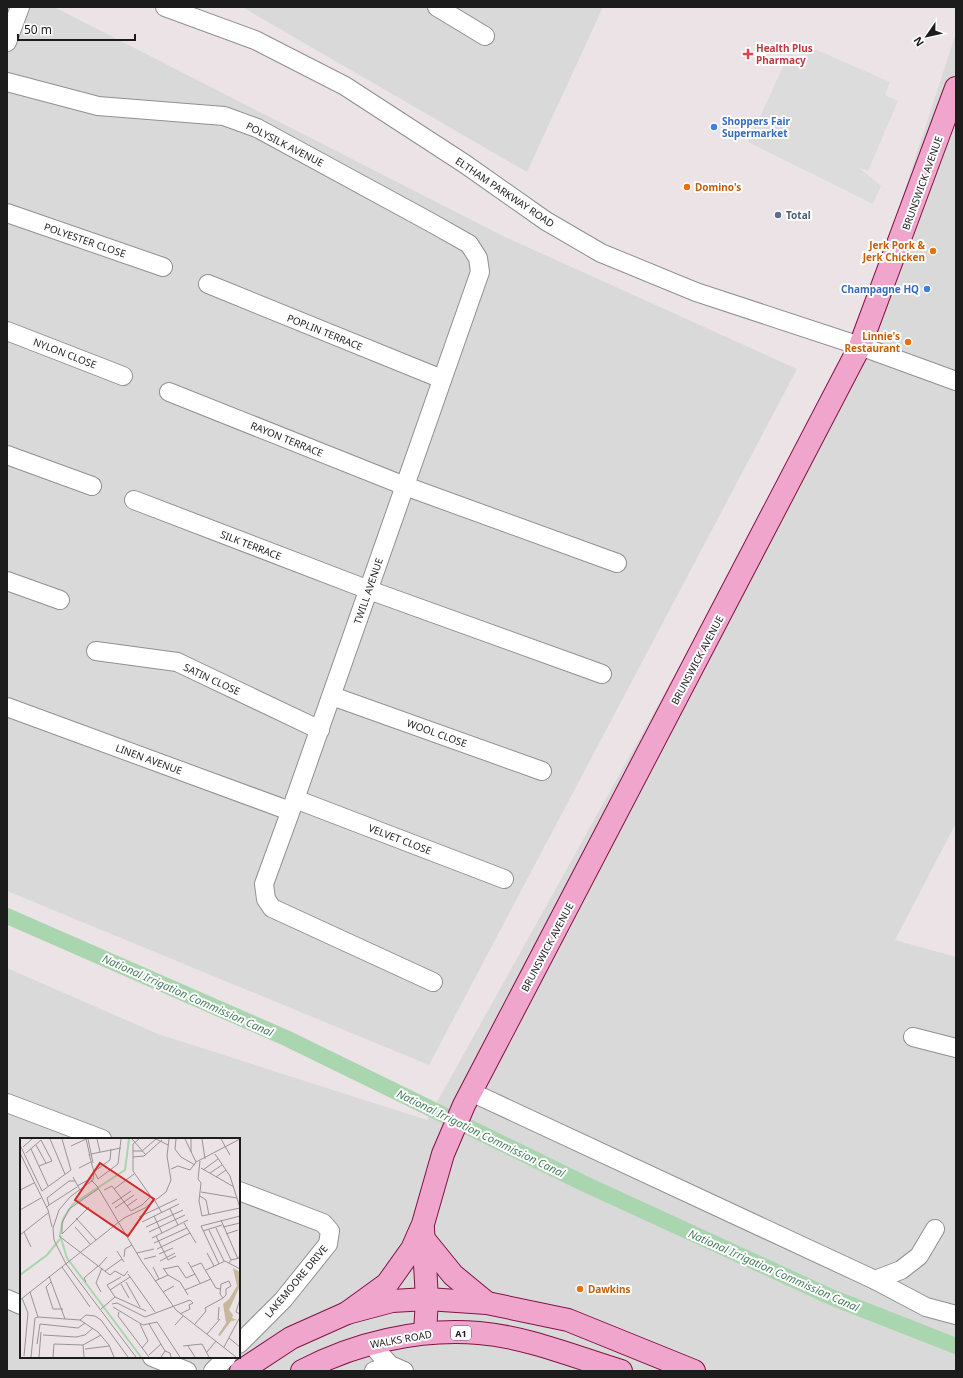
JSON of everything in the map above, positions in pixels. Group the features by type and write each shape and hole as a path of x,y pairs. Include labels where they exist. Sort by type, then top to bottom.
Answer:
{"main road":[{"name":"BRUNSWICK AVENUE","path":"347,1313 387,1284 423,1231 444,1154 468,1099 860,346 956,88"},
{"name":"BRUNSWICK AVENUE","path":"423,1231 427,1299 425,1333"},
{"path":"423,1231 453,1275 487,1303"},
{"path":"241,1371 291,1338 347,1313 392,1301 427,1299 487,1303 568,1320 694,1371"},
{"name":"WALKS ROAD","path":"302,1371 326,1359 371,1344 425,1333 479,1333 522,1341 621,1371"}],"street":[{"path":"7,42 20,7"},
{"name":"ELTHAM PARKWAY ROAD","path":"165,7 255,40 345,86 465,164 546,221 601,253 696,292 860,346 956,381"},
{"path":"437,7 485,36"},
{"name":"POLYSILK AVENUE","path":"7,82 98,106 224,116 257,128 468,244 478,258 480,272"},
{"name":"POLYESTER CLOSE","path":"7,213 163,267"},
{"name":"TWILL AVENUE","path":"433,982 272,908 266,899 264,884 332,696 480,272"},
{"name":"POPLIN TERRACE","path":"208,284 442,379"},
{"name":"NYLON CLOSE","path":"7,331 123,376"},
{"name":"RAYON TERRACE","path":"169,392 405,486 617,563"},
{"path":"7,455 92,486"},
{"name":"SILK TERRACE","path":"134,500 369,590 602,674"},
{"path":"7,581 60,600"},
{"name":"SATIN CLOSE","path":"96,651 177,662 320,730"},
{"name":"WOOL CLOSE","path":"332,696 542,771"},
{"name":"LINEN AVENUE","path":"7,707 293,805"},
{"name":"VELVET CLOSE","path":"293,805 504,879"},
{"path":"913,1037 956,1048"},
{"path":"468,1099 875,1280 926,1307 956,1315"},
{"path":"7,1103 99,1138"},
{"name":"LAKEMOORE DRIVE","path":"240,1191 323,1223 330,1231 328,1244 283,1300 240,1343"},
{"path":"875,1280 900,1270 919,1256 934,1229"},
{"path":"7,1299 20,1305"},
{"path":"371,1344 389,1369"},
{"path":"155,1358 188,1371"},
{"path":"213,1371 226,1358"}],"shaded area":[{"path":"7,7 54,7 503,236 797,369 429,1065 7,891"},
{"path":"242,7 603,7 527,172"},
{"path":"956,33 956,823 895,940 956,957 956,1371 7,1371 7,968 158,1034 427,1120 848,364"},
{"path":"810,47 890,82 885,95 898,101 868,171 858,167 881,186 873,204 748,142 789,54 805,59"}],"waterway":[{"name":"National Irrigation Commission Canal","path":"7,916 286,1038 585,1184 831,1297 956,1346"}],"place":[{"name":"Health Plus Pharmacy","path":"748,54"},
{"name":"Shoppers Fair Supermarket","path":"714,127"},
{"name":"Domino's","path":"687,187"},
{"name":"Total","path":"778,215"},
{"name":"Jerk Pork & Jerk Chicken","path":"933,251"},
{"name":"Champagne HQ","path":"927,289"},
{"name":"Linnie's Restaurant","path":"908,342"},
{"name":"Dawkins","path":"580,1289"}]}
